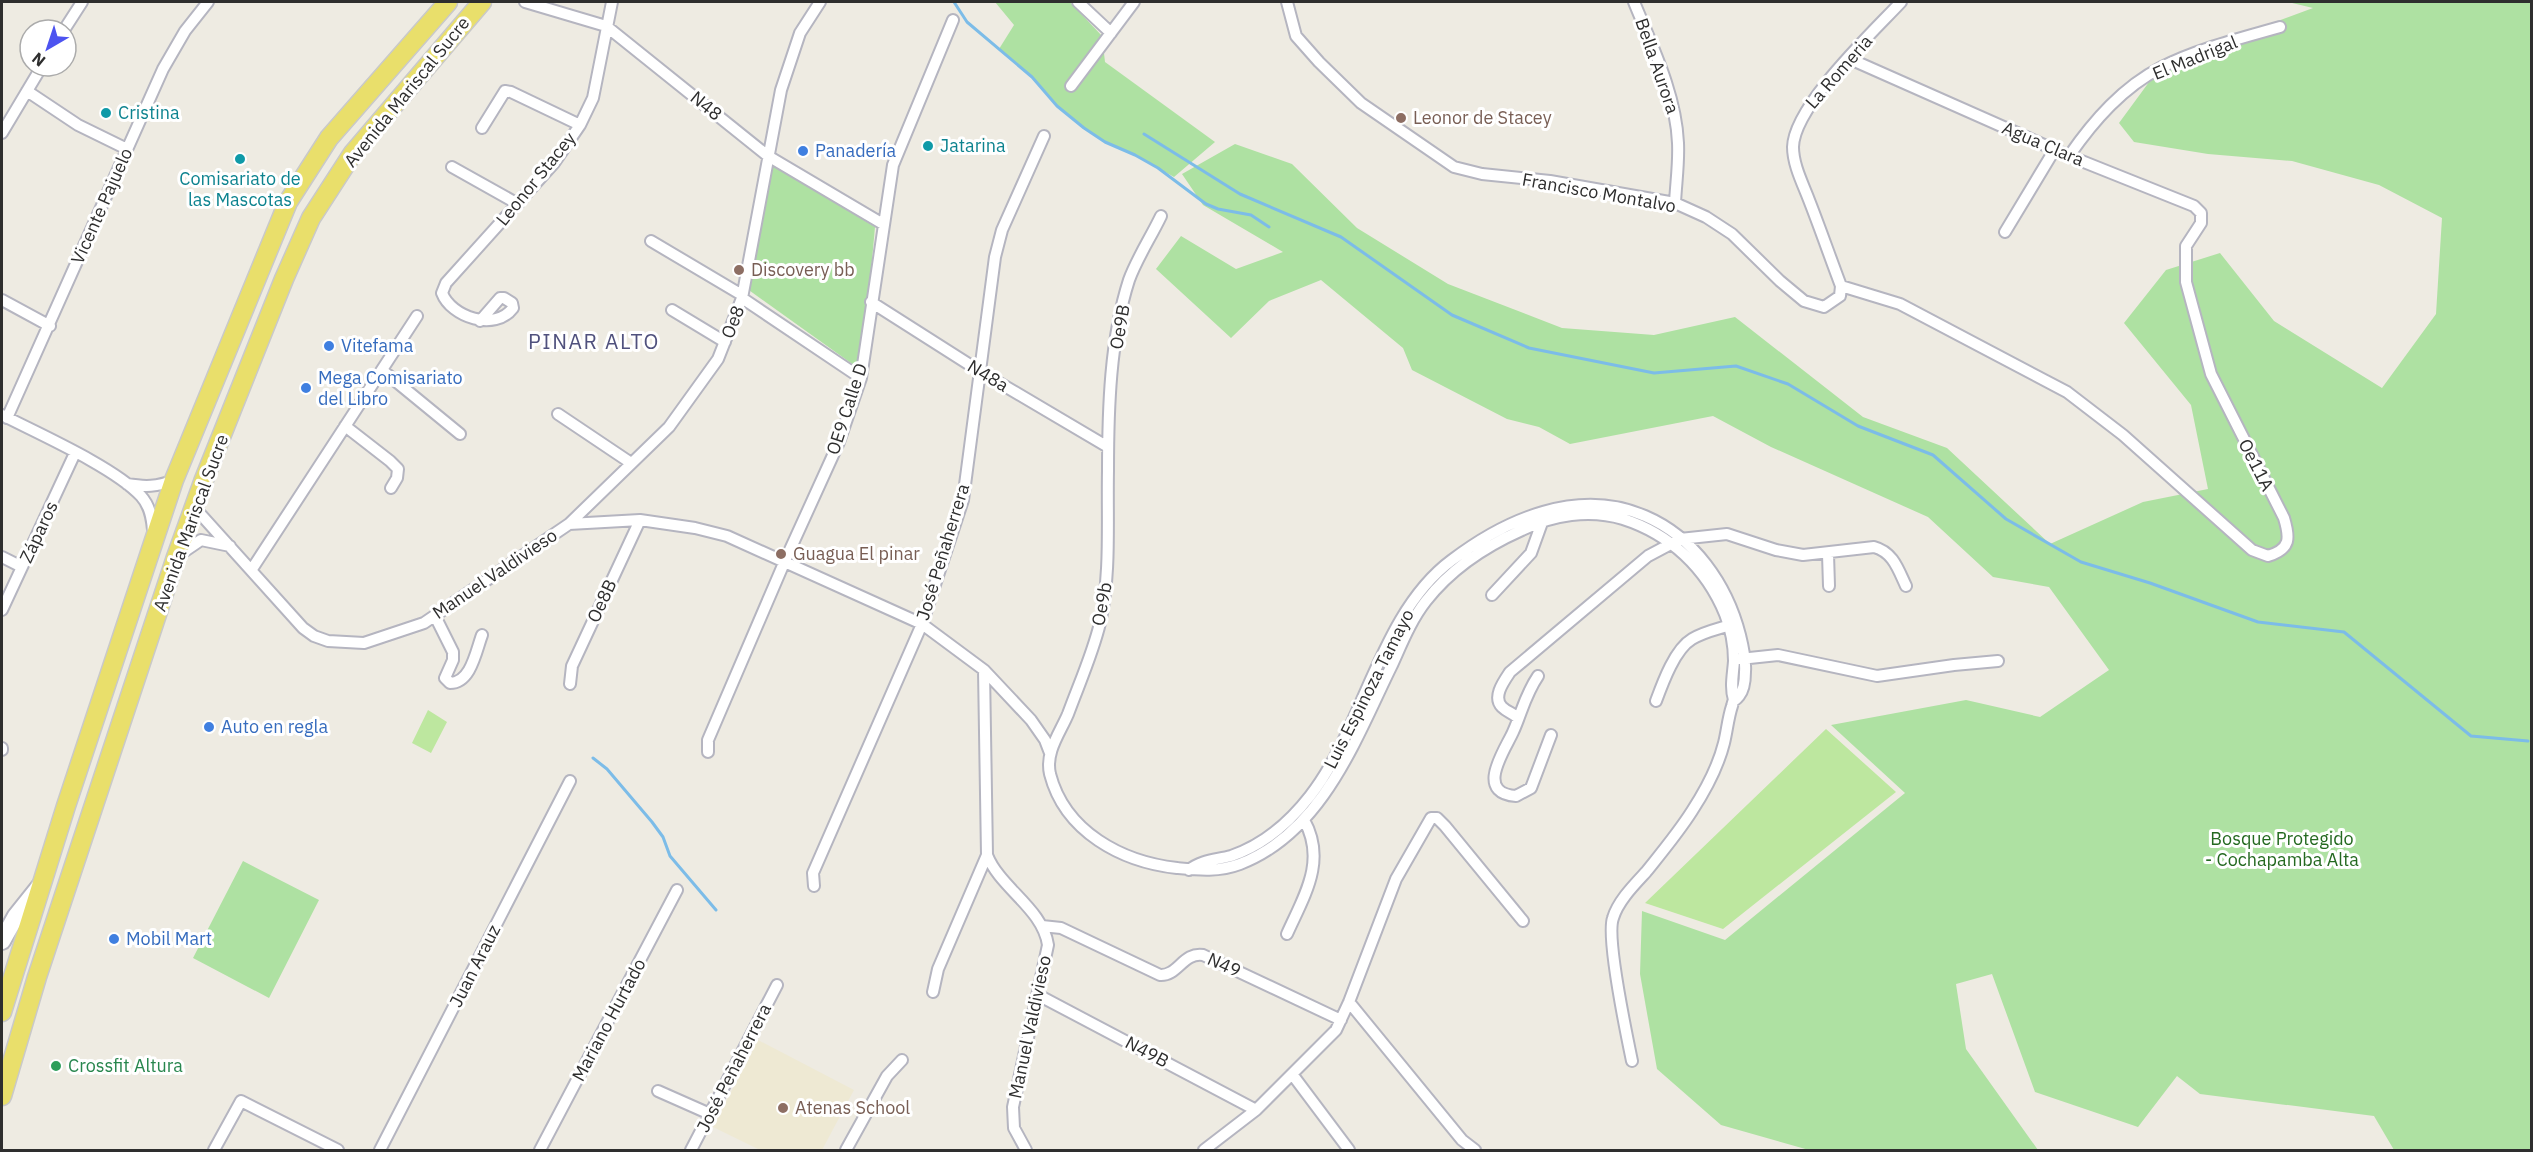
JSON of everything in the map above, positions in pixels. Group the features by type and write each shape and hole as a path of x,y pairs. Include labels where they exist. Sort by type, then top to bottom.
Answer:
{"main road":[{"name":"Avenida Mariscal Sucre","path":"2,1012 40,886 174,480 288,202 329,138 448,2"},
{"name":"Avenida Mariscal Sucre","path":"2,1096 41,966 176,557 284,279 311,218 353,153 482,2"},
{"path":"218,374 242,385"},
{"path":"2,941 16,915 40,886"}],"street":[{"path":"72,18 82,2"},
{"name":"Vicente Pajuelo","path":"4,417 50,326 163,69 185,31 208,2"},
{"name":"N48","path":"525,2 606,26 768,156 883,224"},
{"name":"Leonor Stacey","path":"480,321 470,318 445,301 442,293 446,283 554,162 580,125 593,98 612,2"},
{"name":"Oe8","path":"569,524 669,427 718,359 742,297 781,90 800,33 820,2"},
{"path":"1078,2 1111,33"},
{"path":"1071,86 1134,2"},
{"name":"Francisco Montalvo","path":"1287,2 1296,36 1319,62 1362,103 1454,167 1482,174 1550,181 1675,203 1706,217 1732,234 1804,301 1824,307 1840,296 1841,286"},
{"name":"Bella Aurora","path":"1634,2 1668,91 1675,118 1678,144 1675,203"},
{"name":"La Romeria","path":"1841,286 1798,172 1793,148 1796,129 1805,110 1901,2"},
{"name":"OE9 Calle D","path":"708,752 708,740 839,442 861,378 883,224 896,157 953,20"},
{"name":"El Madrigal","path":"2069,156 2084,134 2107,108 2140,81 2163,67 2236,40 2280,27"},
{"name":"Agua Clara","path":"1850,58 2069,156 2194,206 2200,213 2201,223 2186,246"},
{"path":"2,133 35,78"},
{"path":"27,91 78,125 127,149"},
{"path":"482,128 505,91 580,125"},
{"name":"José Peñaherrera","path":"814,886 813,873 922,624 963,500 999,241 1044,136"},
{"path":"2006,232 2055,149"},
{"path":"452,167 518,204"},
{"name":"Oe9B","path":"1108,447 1116,332 1130,277 1161,216"},
{"path":"651,241 742,297 861,378"},
{"name":"Oe11A","path":"1841,286 1900,304 2067,392 2123,435 2252,550 2260,555 2272,555 2288,542 2290,535 2284,518 2211,374 2186,282 2186,246"},
{"path":"2,300 50,326"},
{"name":"N48a","path":"871,302 981,372 1108,447"},
{"path":"672,310 725,342"},
{"path":"252,569 417,316"},
{"path":"382,370 460,434"},
{"path":"558,414 632,463"},
{"path":"4,417 75,453 126,483 148,507 155,540"},
{"path":"345,426 398,469 397,478 391,488"},
{"name":"Oe9b","path":"1050,753 1066,719 1099,626 1107,580 1108,447"},
{"name":"Záparos","path":"2,610 75,453"},
{"path":"126,483 151,487 174,480"},
{"name":"Manuel Valdivieso","path":"194,507 303,628 314,636 328,641 364,643 378,640 435,616 569,524 640,520 695,528 727,536 922,624 984,670 1031,720 1045,740 1050,753"},
{"name":"Luis Espinoza Tamayo","path":"1189,870 1201,862 1230,856 1254,846 1288,821 1321,782 1416,616 1447,578 1503,539 1544,516 1606,515 1645,526 1675,540 1707,579 1733,624 1733,641 1739,659 1731,689 1734,700 1723,746 1712,777 1692,811 1631,888 1612,918 1611,940 1632,1061"},
{"path":"1492,595 1531,553 1544,516"},
{"name":"Oe8B","path":"570,684 572,666 640,520"},
{"path":"1518,718 1502,708 1498,701 1500,688 1510,672 1648,556 1675,540 1728,534 1776,550 1803,555 1828,554 1874,547 1883,549 1892,558 1906,586"},
{"path":"176,557 199,541 231,546"},
{"path":"1828,554 1829,586"},
{"path":"2,557 22,567"},
{"path":"435,616 453,652 453,660 445,678 450,683 462,680 467,673 482,635"},
{"path":"1656,701 1667,673 1690,640 1716,628 1733,624"},
{"path":"1739,659 1778,655 1877,676 1954,665 1998,662"},
{"path":"933,992 938,969 987,855 984,670"},
{"path":"1538,676 1524,699 1514,731 1498,758 1494,772 1498,787 1506,794 1520,795 1531,788 1551,735"},
{"name":"Luis Espinoza Tamayo","path":"1050,753 1049,770 1059,796 1068,812 1094,839 1129,857 1161,866 1189,870 1216,870 1238,864 1268,850 1304,820 1342,766 1374,689"},
{"name":"Juan Arauz","path":"381,1150 570,781"},
{"path":"1204,1150 1256,1110 1328,1039 1341,1020 1396,879 1427,822 1434,818 1445,826 1523,921"},
{"path":"1287,934 1306,893 1312,871 1315,846 1313,836 1304,820"},
{"path":"987,855 995,871 1042,926"},
{"name":"Mariano Hurtado","path":"540,1150 677,891"},
{"name":"Manuel Valdivieso","path":"1026,1150 1014,1128 1013,1107 1048,945 1042,926"},
{"name":"N49","path":"1042,926 1062,928 1160,975 1171,973 1191,956 1203,955 1341,1020"},
{"name":"José Peñaherrera","path":"691,1150 777,985"},
{"name":"N49B","path":"1038,995 1256,1110"},
{"path":"1349,1002 1462,1140 1475,1150"},
{"path":"846,1150 886,1076 902,1060"},
{"path":"1292,1074 1349,1150"},
{"path":"658,1091 710,1114"},
{"path":"214,1150 241,1101 338,1150"}],"shaded area":[{"name":"Atenas School","path":"758,1040 854,1090 822,1150 760,1150 713,1127"}],"green space":[{"path":"995,2 1070,2 1102,36 1105,62 1215,142 1174,177 1135,155 1105,142 1057,106 1032,77 999,49 1014,25"},
{"name":"Bosque Protegido - Cochapamba Alta","path":"2288,2 2531,2 2531,1150 2394,1150 2374,1116 2200,1094 2177,1076 2138,1127 2035,1092 1992,974 1956,984 1966,1049 2038,1150 1809,1150 1721,1125 1657,1069 1640,974 1642,911 1725,940 1905,793 1831,725 1966,700 2040,717 2109,670 2049,587 1993,577 1928,517 1771,447 1713,416 1570,444 1539,427 1507,419 1412,370 1403,348 1321,280 1269,301 1231,338 1156,269 1181,236 1236,269 1283,252 1203,205 1182,174 1235,144 1292,164 1357,228 1448,284 1562,328 1654,335 1735,317 1863,417 1947,448 2050,544 2143,502 2208,489 2191,405 2124,323 2166,270 2220,253 2274,321 2382,388 2436,314 2442,218 2379,185 2292,161 2208,154 2134,142 2119,123 2163,63 2313,8"},
{"path":"770,163 875,227 862,371 746,288"},
{"path":"428,710 447,722 431,753 412,743"},
{"path":"1826,729 1896,792 1723,929 1645,903"},
{"path":"243,861 319,900 269,998 193,958"}],"waterway":[{"path":"954,2 967,22 1032,77 1057,106 1084,128 1105,142 1158,168 1206,204 1218,209 1251,215 1269,227"},
{"path":"1144,134 1240,194 1341,237 1452,315 1529,348 1654,373 1736,366 1788,384 1858,426 1933,455 2006,519 2081,562 2150,583 2258,622 2344,632 2471,736 2528,741"},
{"path":"593,758 607,769 652,822 663,837 670,856 716,910"}],"place":[{"name":"Cristina","path":"106,113"},
{"name":"Leonor de Stacey","path":"1401,118"},
{"name":"Jatarina","path":"928,146"},
{"name":"Panadería","path":"803,151"},
{"name":"Comisariato de las Mascotas","path":"240,159"},
{"name":"Discovery bb","path":"739,270"},
{"name":"Vitefama","path":"329,346"},
{"name":"Mega Comisariato del Libro","path":"306,388"},
{"name":"Guagua El pinar","path":"781,554"},
{"name":"Auto en regla","path":"209,727"},
{"name":"Mobil Mart","path":"114,939"},
{"name":"Crossfit Altura","path":"56,1066"},
{"name":"Atenas School","path":"783,1108"}],"district":[{"name":"PINAR ALTO","path":"594,342"}]}
